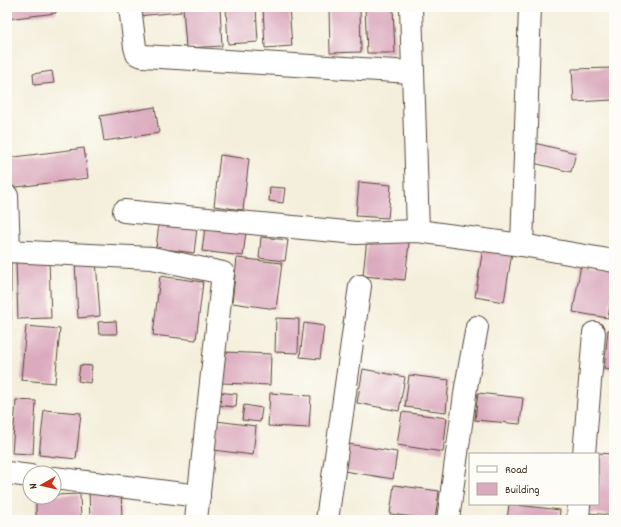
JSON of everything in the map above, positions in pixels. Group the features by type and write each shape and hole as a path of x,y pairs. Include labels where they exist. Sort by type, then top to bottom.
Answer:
{"street":[{"path":"130,7 135,47 137,54 143,56 412,72"},
{"path":"411,7 418,231"},
{"path":"522,245 530,7"},
{"path":"7,196 8,251 152,258 223,273 200,496 196,520"},
{"path":"124,211 356,234 418,231 522,245 614,261"},
{"path":"328,520 360,286"},
{"path":"448,520 466,387 477,327"},
{"path":"584,453 594,333"},
{"path":"7,473 22,475"},
{"path":"62,479 200,496"},
{"path":"578,520 579,505"}],"building":[{"path":"7,7 55,7 56,13 7,19"},
{"path":"136,7 180,7 181,12 137,16"},
{"path":"183,7 220,7 222,46 186,48"},
{"path":"226,7 256,7 258,42 228,44"},
{"path":"263,7 289,7 292,46 265,48"},
{"path":"329,7 360,7 361,52 330,53"},
{"path":"365,7 393,7 395,53 367,53"},
{"path":"614,68 614,100 574,102 572,69"},
{"path":"52,71 54,83 34,85 33,74"},
{"path":"155,107 159,133 104,141 100,116"},
{"path":"530,142 576,153 571,172 525,161"},
{"path":"84,148 88,178 9,188 7,158"},
{"path":"220,155 249,159 243,210 214,206"},
{"path":"359,182 391,185 388,218 356,216"},
{"path":"270,187 285,188 283,203 269,201"},
{"path":"206,219 247,224 243,256 202,251"},
{"path":"159,223 197,228 194,253 156,248"},
{"path":"261,237 288,240 285,261 259,258"},
{"path":"367,238 409,243 405,280 363,276"},
{"path":"484,242 513,246 504,302 475,297"},
{"path":"237,258 282,263 276,309 232,303"},
{"path":"96,260 100,316 78,318 75,262"},
{"path":"49,261 51,318 18,319 16,262"},
{"path":"7,262 11,262 11,320 7,320"},
{"path":"581,264 614,269 614,280 608,318 573,312"},
{"path":"160,276 203,282 196,340 153,335"},
{"path":"276,318 299,319 298,353 275,352"},
{"path":"116,321 117,334 99,334 98,322"},
{"path":"304,323 324,326 320,359 300,357"},
{"path":"26,326 60,329 55,383 21,380"},
{"path":"608,330 614,330 614,370 604,369"},
{"path":"224,352 271,354 270,385 222,383"},
{"path":"80,365 92,366 90,383 78,381"},
{"path":"363,369 405,377 399,411 357,403"},
{"path":"409,375 449,380 446,412 405,407"},
{"path":"216,392 237,394 236,407 215,405"},
{"path":"7,393 10,393 9,451 7,451"},
{"path":"270,393 311,396 309,428 268,426"},
{"path":"478,393 523,398 520,424 475,420"},
{"path":"16,400 36,401 33,454 12,453"},
{"path":"244,405 262,408 260,422 242,420"},
{"path":"44,410 81,413 76,459 39,455"},
{"path":"402,412 447,418 443,452 397,445"},
{"path":"216,421 256,426 253,455 213,450"},
{"path":"348,444 397,452 393,479 344,471"},
{"path":"599,453 614,454 614,515 587,513 587,505 599,505"},
{"path":"394,485 439,491 435,520 390,514"},
{"path":"89,490 121,490 122,520 90,520"},
{"path":"80,494 81,520 36,520 36,505 62,505 62,495"},
{"path":"509,505 560,510 559,520 507,520"}]}
